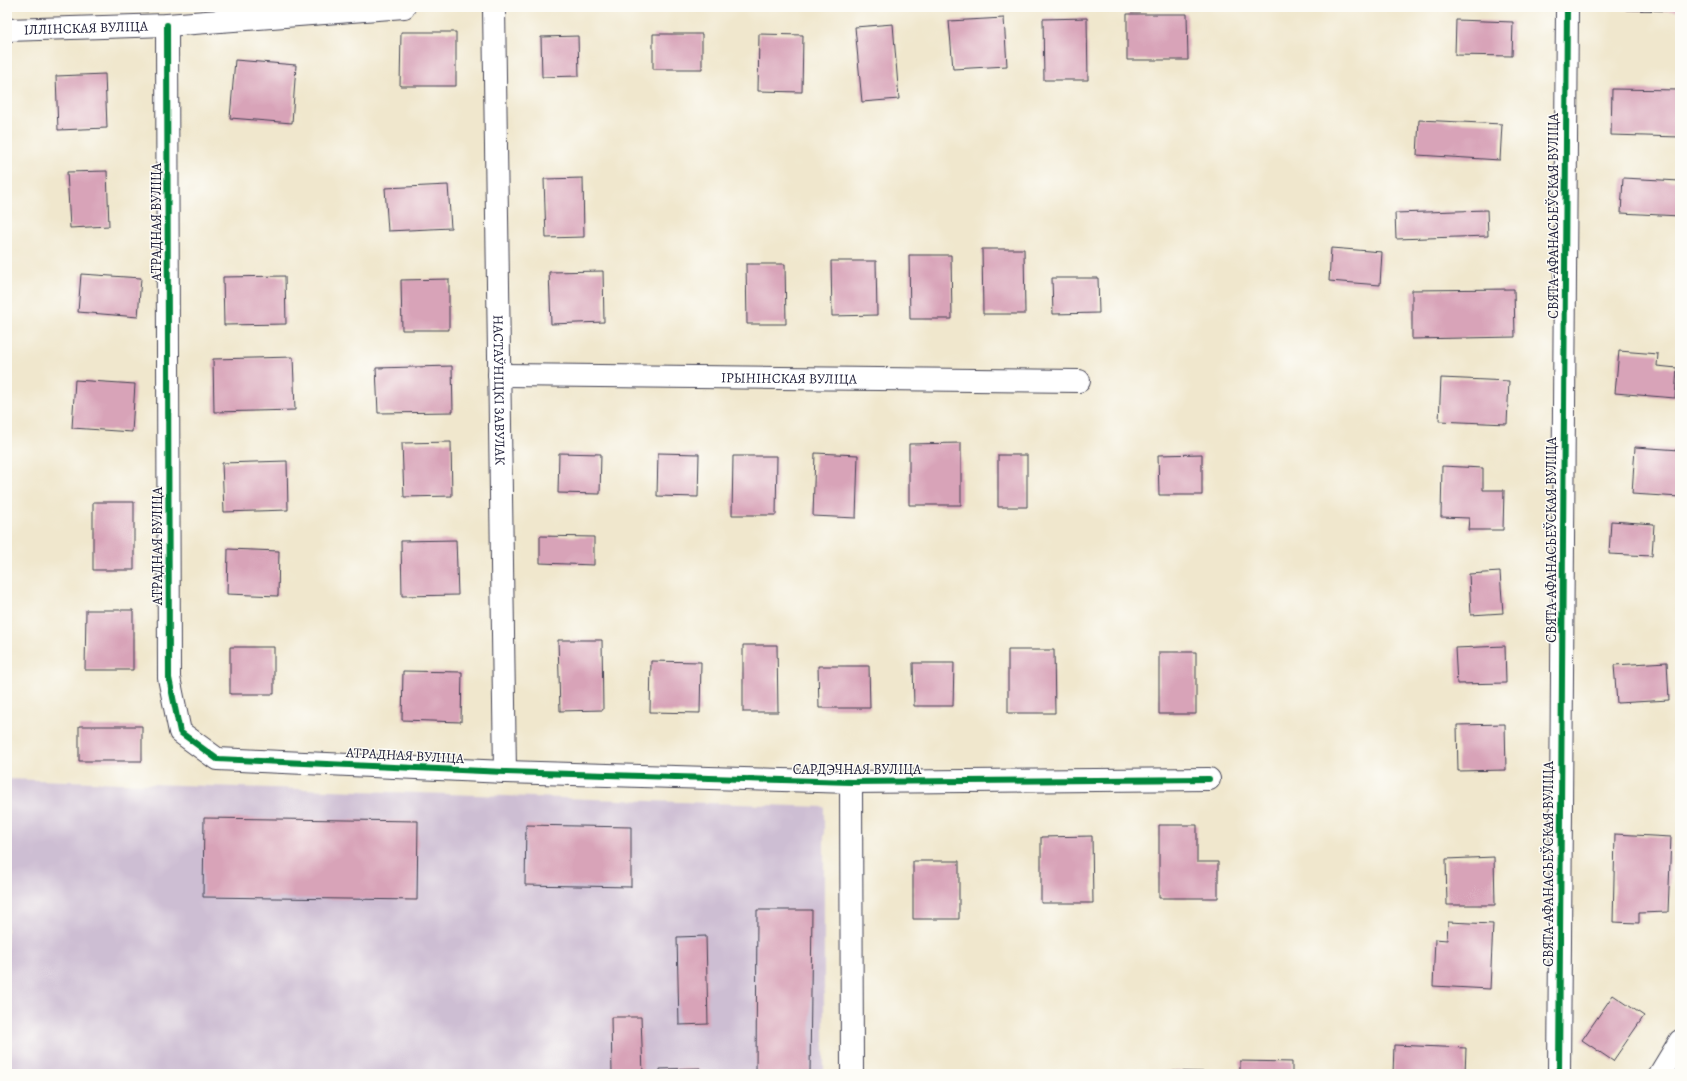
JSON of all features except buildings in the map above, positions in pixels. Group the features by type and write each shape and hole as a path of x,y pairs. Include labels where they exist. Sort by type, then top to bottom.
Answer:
{"street":[{"name":"ІЛЛІНСКАЯ ВУЛІЦА","path":"7,30 167,25 404,7"},
{"name":"НАСТАЎНІЦКІ ЗАВУЛАК","path":"494,7 505,772"},
{"name":"СВЯТА-АФАНАСЬЕЎСКАЯ ВУЛІЦА","path":"1559,1074 1567,7"},
{"name":"АТРАДНАЯ ВУЛІЦА","path":"167,25 169,678 180,732 217,759 505,772"},
{"name":"ІРЫНІНСКАЯ ВУЛІЦА","path":"499,375 1079,381"},
{"name":"САРДЭЧНАЯ ВУЛІЦА","path":"505,772 851,782 1209,779"},
{"name":"САРДЭЧНАЯ ВУЛІЦА","path":"851,782 852,1074"},
{"path":"1660,1074 1680,1041"}],"shaded area":[{"path":"7,779 824,807 824,1074 7,1074"}],"cycle path":[{"path":"1559,1074 1567,7"},
{"path":"167,25 169,678 180,732 217,759 505,772 851,782 1209,779"}]}
